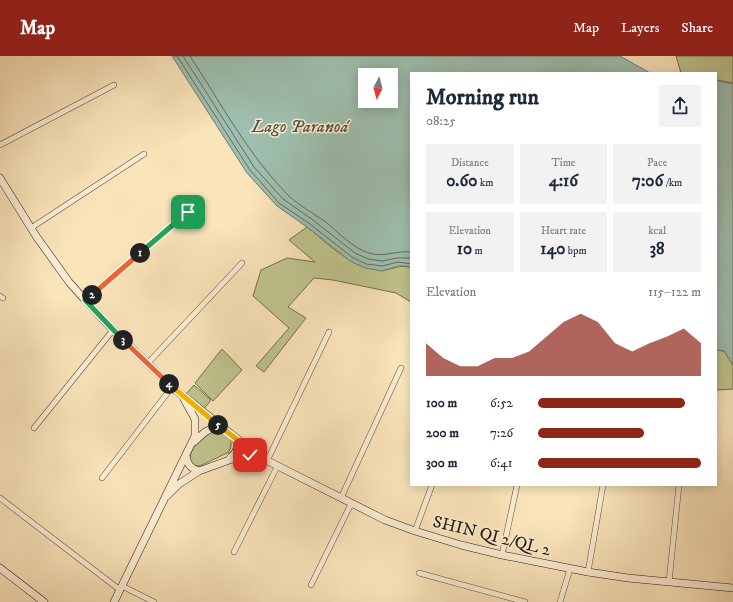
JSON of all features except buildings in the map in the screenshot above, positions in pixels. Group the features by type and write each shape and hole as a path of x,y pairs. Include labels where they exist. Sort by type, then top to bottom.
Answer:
{"street":[{"path":"0,145 114,85"},
{"path":"31,228 144,154"},
{"path":"0,178 31,228 61,271 85,300 147,364 172,387 236,439 238,445 236,452 229,460 199,471 178,484 165,500"},
{"path":"85,300 188,212"},
{"path":"147,364 242,263"},
{"path":"34,428 113,330"},
{"path":"267,461 329,332"},
{"path":"341,498 401,368"},
{"path":"102,478 172,387"},
{"path":"182,395 195,419 196,431 192,445"},
{"path":"114,602 165,500 171,483 192,445 200,435 218,425"},
{"name":"SHIN QI 2/QL 2","path":"236,439 260,457 277,467 385,520 416,531 502,555 570,569 669,582 733,588"},
{"name":"SHIN QI 2/QL 2","path":"229,460 246,455 260,457"},
{"path":"186,456 188,465 199,471"},
{"path":"234,552 277,467"},
{"path":"416,531 432,486"},
{"path":"502,555 518,486"},
{"path":"588,572 603,486"},
{"path":"669,582 679,486"},
{"path":"0,498 121,588 154,602"},
{"path":"311,585 351,504"},
{"path":"0,568 44,602"},
{"path":"560,602 570,569"},
{"path":"419,573 525,602"}],"green space":[{"path":"676,56 733,56 733,83 717,80 717,72 681,72"},
{"path":"307,227 341,254 370,269 381,270 403,266 410,268 410,301 396,293 333,280 314,278 288,307 306,318 264,372 256,366 289,328 253,296 261,270 287,258 315,262 289,240"},
{"path":"222,349 242,370 213,401 195,383"},
{"path":"717,350 724,351 733,365 733,389 717,390"},
{"path":"194,385 211,400 204,409 186,394"},
{"path":"218,429 231,438 229,452 200,466 193,466 189,462 195,445 207,433"}],"water":[{"name":"Lago Paranoá","path":"172,56 620,56 648,72 410,72 410,268 398,266 382,271 365,268 350,261 307,227 277,206 247,173"},
{"path":"717,80 733,84 733,365 724,351 717,350"}],"route":[{"path":"188,212 85,300 113,330 172,387 260,457 250,455"}]}
